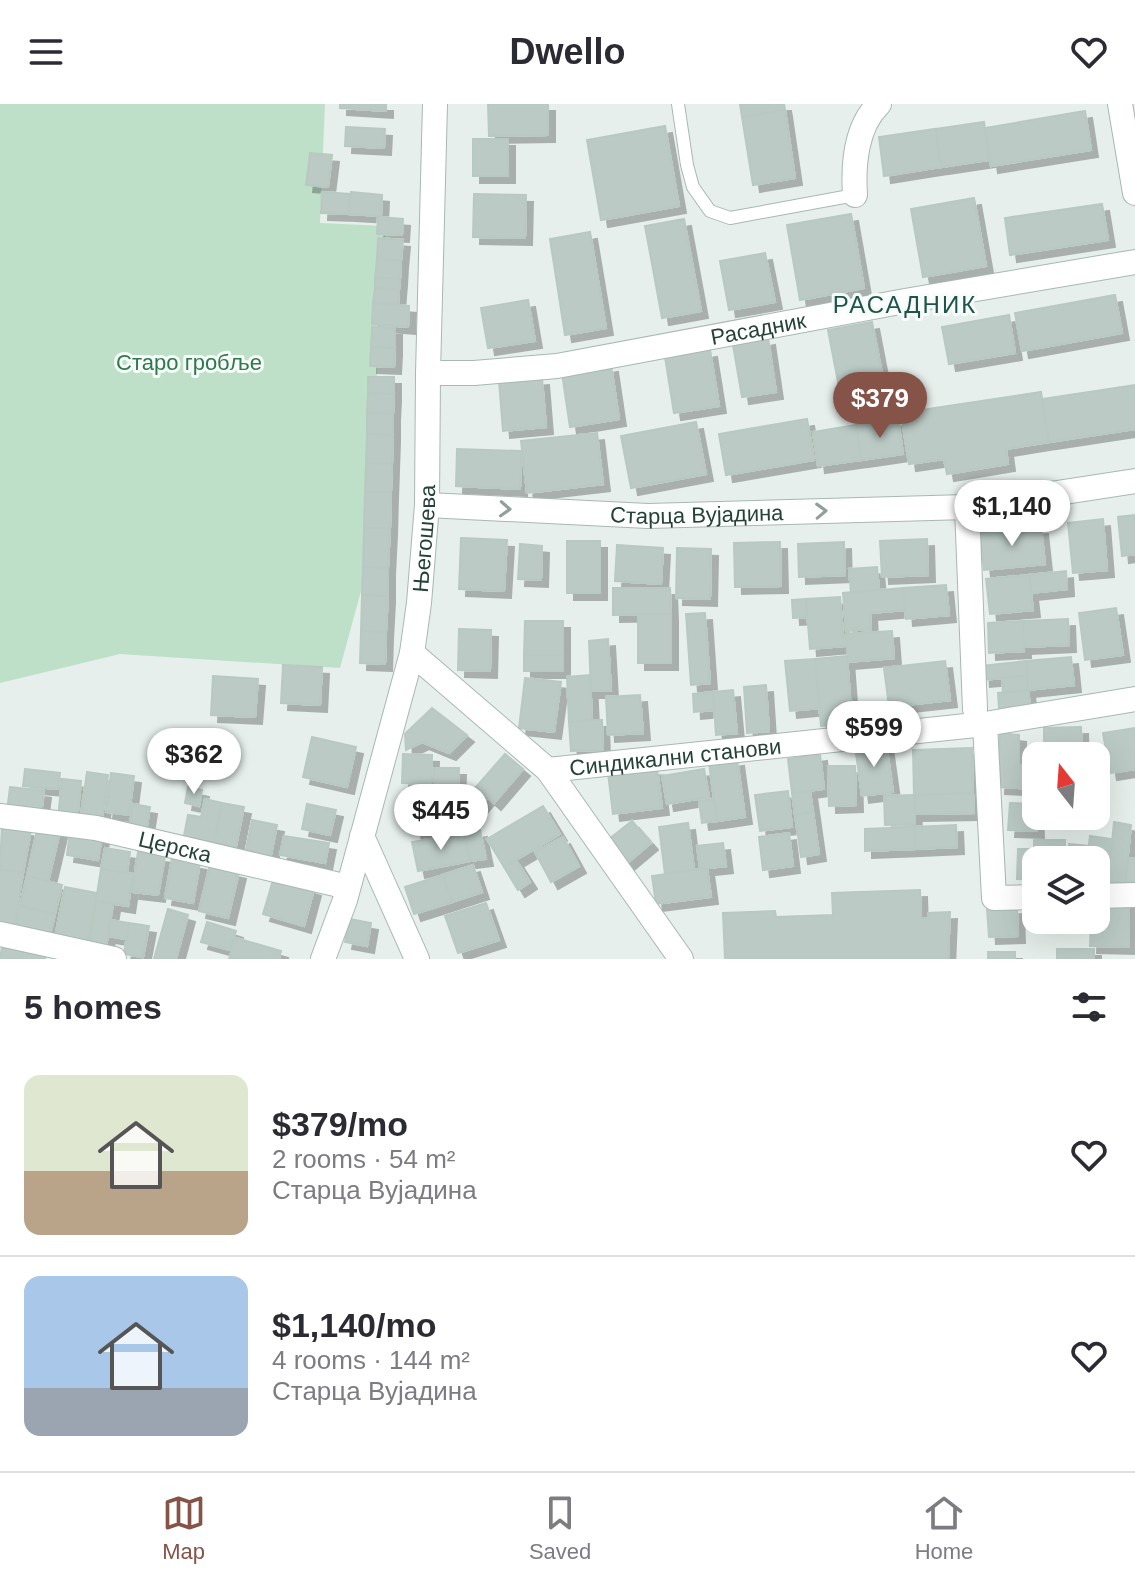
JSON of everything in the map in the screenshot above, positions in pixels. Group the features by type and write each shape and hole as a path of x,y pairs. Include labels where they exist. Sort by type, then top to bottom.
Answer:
{"street":[{"name":"Његошева","path":"323,959 348,887 412,653 419,603 427,505 435,104"},
{"path":"855,195 854,173 862,131 879,104"},
{"path":"1120,104 1135,193"},
{"name":"Расадник","path":"428,373 474,373 557,366 1135,262"},
{"name":"Старца Вујадина","path":"427,505 648,516 967,507 1135,481"},
{"path":"967,507 994,898 1022,897"},
{"path":"412,653 548,770 681,959"},
{"name":"Синдикални станови","path":"548,770 1135,699"},
{"name":"Церска","path":"0,816 96,828 348,887"},
{"path":"362,836 417,959"},
{"path":"1110,896 1135,895"},
{"path":"0,934 114,959"}],"lane":[{"path":"678,104 693,187 710,211 730,218 855,195"}],"green space":[{"name":"Старо гробље","path":"0,104 325,104 320,223 386,226 364,580 340,668 120,654 0,683"}],"building":[{"path":"340,104 386,104 386,111 340,108"},
{"path":"488,104 548,104 548,135 489,136"},
{"path":"740,104 784,104 785,110 742,117"},
{"path":"785,110 795,178 753,185 742,117"},
{"path":"1085,111 1091,150 991,166 985,128"},
{"path":"984,122 989,160 941,167 935,129"},
{"path":"665,126 679,206 601,220 587,140"},
{"path":"346,127 385,129 384,148 345,146"},
{"path":"935,129 941,167 884,176 879,137"},
{"path":"473,139 508,139 508,176 473,176"},
{"path":"310,153 332,155 328,187 306,185"},
{"path":"322,192 350,194 349,214 321,213"},
{"path":"351,192 382,195 381,216 349,214"},
{"path":"474,194 526,195 525,238 473,237"},
{"path":"974,198 986,266 923,277 911,209"},
{"path":"1102,204 1108,240 1010,255 1005,218"},
{"path":"851,214 864,288 800,300 787,225"},
{"path":"378,217 403,219 402,235 377,234"},
{"path":"684,219 701,311 662,318 645,226"},
{"path":"590,232 606,328 565,335 550,239"},
{"path":"378,238 403,240 401,261 377,259"},
{"path":"765,253 775,302 729,310 720,261"},
{"path":"377,259 401,261 400,279 375,278"},
{"path":"375,278 400,279 399,290 375,288"},
{"path":"375,288 399,290 398,305 373,303"},
{"path":"1115,295 1122,333 1022,351 1015,313"},
{"path":"528,300 535,341 488,348 481,308"},
{"path":"373,303 409,306 408,327 372,324"},
{"path":"1009,315 1015,353 949,364 942,327"},
{"path":"872,322 883,379 839,387 828,330"},
{"path":"372,327 395,328 395,348 371,347"},
{"path":"768,338 776,392 742,397 733,345"},
{"path":"371,347 395,348 394,367 370,366"},
{"path":"710,350 719,406 674,413 665,357"},
{"path":"611,365 619,419 570,427 562,373"},
{"path":"368,377 394,377 394,394 368,393"},
{"path":"542,378 546,427 503,431 499,381"},
{"path":"1135,385 1135,429 1049,442 1042,399"},
{"path":"1041,392 1049,442 1006,449 1008,464 947,474 944,459 909,464 901,413"},
{"path":"368,393 394,394 393,414 367,413"},
{"path":"367,413 393,414 393,435 367,434"},
{"path":"807,419 814,460 726,475 719,434"},
{"path":"898,419 903,454 861,460 856,425"},
{"path":"696,422 706,474 631,488 621,436"},
{"path":"856,425 861,460 818,466 813,432"},
{"path":"597,433 603,484 527,493 521,441"},
{"path":"367,434 393,435 392,464 366,463"},
{"path":"457,449 521,451 520,489 456,486"},
{"path":"366,463 392,464 391,492 365,492"},
{"path":"365,492 391,492 390,528 364,528"},
{"path":"1135,515 1135,554 1122,556 1118,517"},
{"path":"1103,519 1107,570 1073,573 1068,523"},
{"path":"1041,527 1045,564 984,570 980,533"},
{"path":"364,528 390,528 388,568 363,567"},
{"path":"461,538 507,540 504,591 459,589"},
{"path":"927,539 928,575 882,577 880,541"},
{"path":"567,541 600,541 600,593 567,593"},
{"path":"780,542 781,586 735,587 734,543"},
{"path":"844,542 845,575 799,577 798,544"},
{"path":"520,544 542,546 541,580 518,579"},
{"path":"617,545 663,548 661,584 615,581"},
{"path":"677,548 711,549 710,599 676,598"},
{"path":"363,567 388,568 388,596 362,595"},
{"path":"877,567 879,590 851,593 849,569"},
{"path":"1066,571 1067,589 1031,593 1029,575"},
{"path":"1029,575 1033,610 990,614 986,579"},
{"path":"946,585 949,615 906,619 903,588"},
{"path":"613,588 670,588 671,614 613,615"},
{"path":"903,588 905,610 870,613 871,629 846,631 843,593"},
{"path":"362,595 388,596 386,632 361,631"},
{"path":"840,597 844,646 810,649 806,599"},
{"path":"806,599 807,617 793,618 792,600"},
{"path":"1116,608 1123,655 1085,660 1079,613"},
{"path":"705,613 710,683 691,685 686,614"},
{"path":"638,614 671,614 671,663 638,663"},
{"path":"1068,619 1069,645 1024,647 1023,621"},
{"path":"525,621 563,621 563,655 524,655"},
{"path":"1023,621 1024,651 989,653 988,623"},
{"path":"459,629 491,630 490,671 458,670"},
{"path":"361,631 386,632 385,664 360,663"},
{"path":"892,631 894,658 848,662 846,634"},
{"path":"608,639 611,691 591,691 589,641"},
{"path":"524,655 563,655 563,671 524,671"},
{"path":"847,656 852,723 821,726 815,659"},
{"path":"1071,657 1074,685 1028,690 1026,661"},
{"path":"815,659 819,708 790,711 785,661"},
{"path":"945,661 950,700 889,707 884,668"},
{"path":"1026,661 1027,676 983,680 982,666"},
{"path":"283,665 322,667 320,705 281,703"},
{"path":"590,675 592,720 569,722 567,677"},
{"path":"213,676 258,679 255,717 211,715"},
{"path":"1027,676 1028,690 1003,693 1002,678"},
{"path":"525,678 561,682 554,732 519,728"},
{"path":"766,685 769,731 747,733 744,687"},
{"path":"733,690 737,733 716,735 713,692"},
{"path":"1028,690 1030,705 999,708 998,693"},
{"path":"713,692 714,710 694,712 693,694"},
{"path":"640,695 643,733 608,735 606,697"},
{"path":"432,708 467,735 449,753 422,742 406,750 405,734"},
{"path":"602,720 603,750 571,751 569,722"},
{"path":"1081,727 1082,742 1044,742 1044,728"},
{"path":"1135,728 1135,769 1110,773 1110,742 1105,742 1103,733"},
{"path":"1000,733 1019,735 1022,788 998,787"},
{"path":"312,737 356,747 347,787 303,777"},
{"path":"886,742 893,792 862,796 855,746"},
{"path":"972,748 973,793 914,795 913,750"},
{"path":"403,754 432,755 431,784 402,783"},
{"path":"505,754 523,769 494,803 476,787"},
{"path":"820,754 824,789 792,793 788,759"},
{"path":"737,759 745,817 717,821 709,763"},
{"path":"828,766 855,766 856,805 829,806"},
{"path":"434,768 459,768 458,799 434,798"},
{"path":"657,768 662,808 613,814 608,773"},
{"path":"25,769 60,773 58,789 23,786"},
{"path":"704,769 709,797 667,804 662,776"},
{"path":"87,772 108,775 101,825 80,822"},
{"path":"111,773 134,776 129,815 106,812"},
{"path":"62,779 81,781 77,821 58,818"},
{"path":"10,787 44,791 41,815 7,811"},
{"path":"188,787 202,790 199,806 185,803"},
{"path":"476,787 488,797 472,815 461,805"},
{"path":"788,791 792,827 760,831 755,795"},
{"path":"810,791 813,812 795,815 792,793"},
{"path":"973,793 974,813 915,814 914,795"},
{"path":"914,795 915,824 885,825 884,796"},
{"path":"205,799 222,803 213,846 183,841 188,815 201,817"},
{"path":"714,799 717,821 702,823 699,801"},
{"path":"444,801 449,827 415,834 410,808"},
{"path":"222,803 244,807 235,851 213,846"},
{"path":"1010,803 1022,803 1022,830 1037,831 1008,830"},
{"path":"133,804 150,807 146,832 129,830"},
{"path":"307,804 336,810 330,835 302,829"},
{"path":"543,806 560,834 504,867 487,839"},
{"path":"813,812 819,854 801,857 795,815"},
{"path":"252,820 277,825 271,855 246,850"},
{"path":"632,821 651,843 627,863 608,840"},
{"path":"1114,822 1131,825 1125,883 1110,881"},
{"path":"688,823 694,870 665,874 659,827"},
{"path":"2,825 31,830 23,873 0,869"},
{"path":"956,825 957,847 915,849 914,827"},
{"path":"38,826 60,831 48,882 27,876"},
{"path":"914,827 915,849 865,851 865,829"},
{"path":"480,830 486,859 470,861 464,833"},
{"path":"70,832 102,836 98,860 67,855"},
{"path":"464,833 470,861 418,871 412,842"},
{"path":"789,833 793,866 763,870 759,837"},
{"path":"284,836 329,843 325,863 280,855"},
{"path":"1090,836 1112,839 1110,860 1110,846 1089,846"},
{"path":"563,837 579,866 551,882 535,852"},
{"path":"1034,840 1065,840 1065,846 1034,846"},
{"path":"723,843 726,866 700,869 697,846"},
{"path":"105,848 130,852 127,873 101,869"},
{"path":"1018,849 1022,849 1022,879 1017,879"},
{"path":"138,852 165,856 158,895 132,892"},
{"path":"172,858 200,863 193,903 165,898"},
{"path":"1128,858 1135,859 1135,884 1125,883"},
{"path":"516,860 530,882 518,890 504,867"},
{"path":"210,865 239,872 228,918 199,911"},
{"path":"473,865 482,892 452,902 443,875"},
{"path":"707,868 711,897 656,904 652,876"},
{"path":"0,869 23,873 14,925 0,923"},
{"path":"101,869 133,874 128,906 96,901"},
{"path":"443,875 452,902 414,914 405,887"},
{"path":"27,876 62,885 55,914 20,906"},
{"path":"274,877 314,889 304,926 263,914"},
{"path":"65,887 97,893 88,943 55,937"},
{"path":"920,890 921,918 928,918 928,913 950,912 948,959 725,959 723,913 775,911 776,917 833,915 832,893"},
{"path":"96,901 113,904 106,947 89,944"},
{"path":"1110,902 1129,902 1129,947 1090,946 1090,934 1110,934"},
{"path":"486,903 499,940 458,953 445,916"},
{"path":"20,906 55,914 50,935 15,927"},
{"path":"1017,907 1018,936 989,937 987,909"},
{"path":"168,909 188,915 176,959 154,959"},
{"path":"350,919 371,923 367,946 345,942"},
{"path":"110,920 129,923 126,939 108,936"},
{"path":"207,922 236,931 230,950 201,942"},
{"path":"129,923 149,926 143,957 124,954"},
{"path":"236,938 281,951 279,959 229,959"},
{"path":"2,947 46,956 45,959 0,959"},
{"path":"1057,949 1094,949 1094,959 1057,959"},
{"path":"988,952 1015,952 1015,959 988,959"}],"district":[{"name":"РАСАДНИК","path":"905,305"}]}
